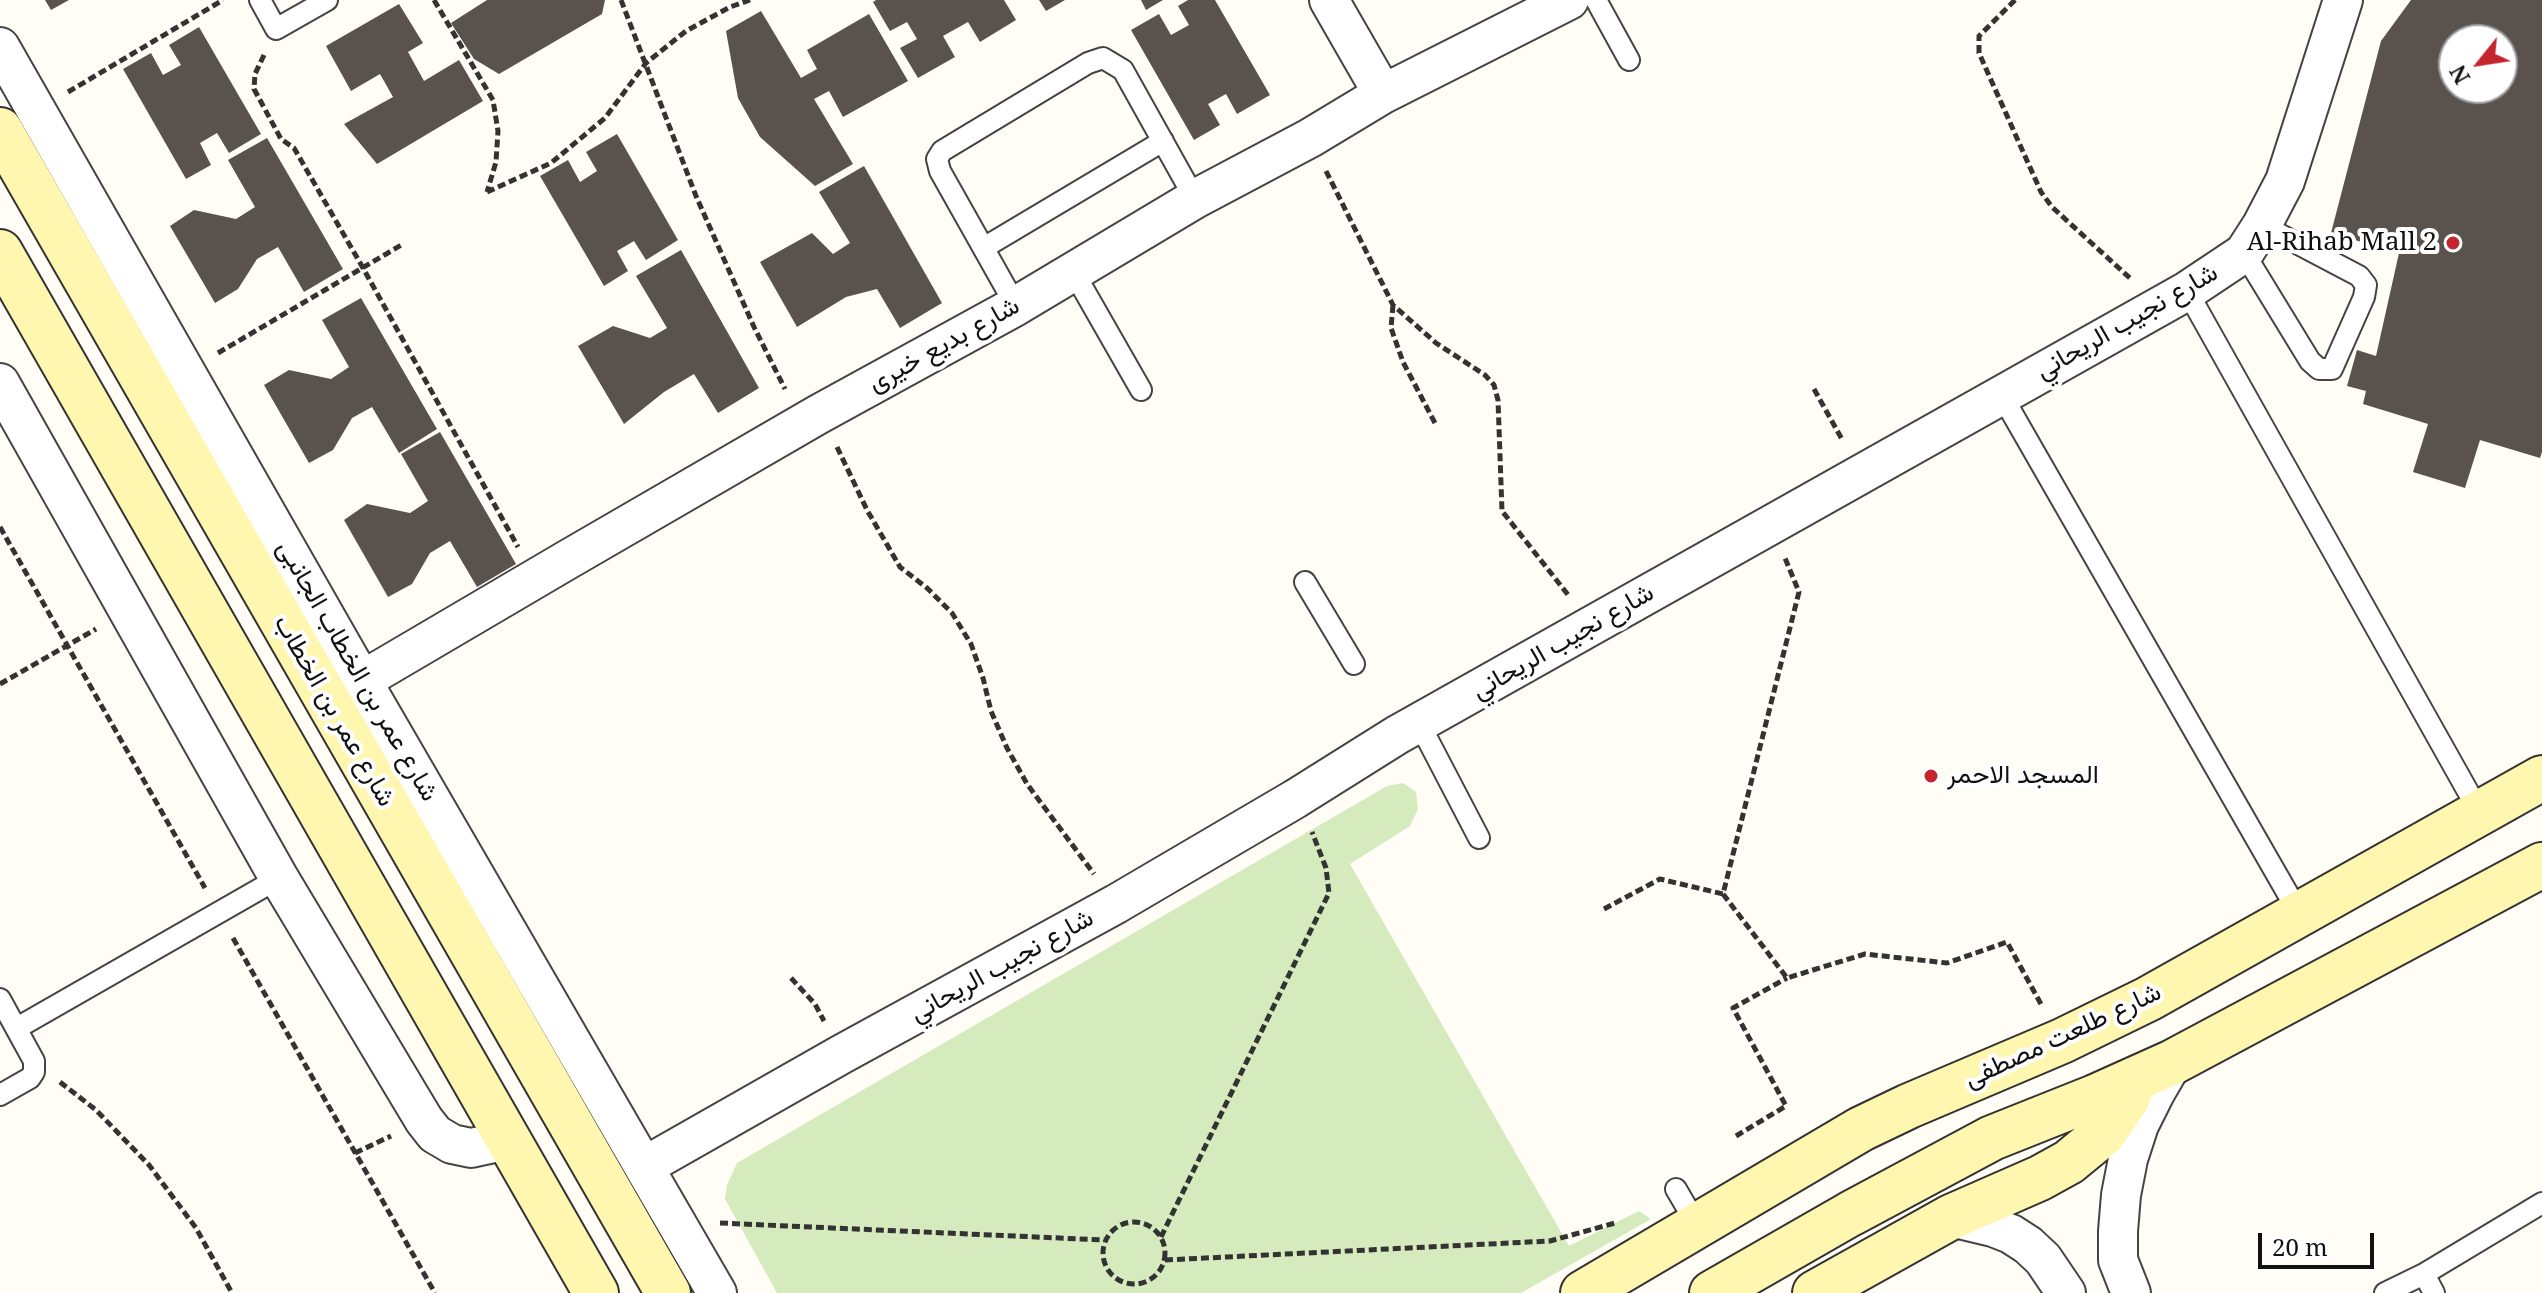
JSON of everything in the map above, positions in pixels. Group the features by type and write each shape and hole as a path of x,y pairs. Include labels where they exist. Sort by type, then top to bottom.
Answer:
{"street":[{"path":"1329,0 1383,94"},
{"name":"شارع بديع خيرى","path":"344,691 811,419 1016,306 1195,199 1310,138 1383,94 1569,0"},
{"name":"شارع نجيب الريحاني","path":"645,1166 1116,904 1419,723 2173,298 2253,239 2285,181 2343,0"},
{"name":"شارع عمر بن الخطاب الجانبى","path":"0,47 18,120 186,372 344,691 645,1166 717,1293"},
{"name":"شارع عمر بن الخطاب","path":"18,120 344,691 668,1293"},
{"path":"0,252 596,1293"},
{"path":"0,383 279,878 424,1120 435,1134 452,1144 471,1148 508,1140"},
{"name":"شارع طلعت مصطفى","path":"1583,1293 1687,1207 1909,1106 2062,1041 2148,999 2542,778"},
{"path":"1712,1293 1992,1138 2154,1070 2542,865"},
{"path":"1830,1289 1951,1217 2040,1178 2087,1149 2154,1070"},
{"path":"2133,1291 2118,1260 2118,1231 2125,1171 2139,1125 2155,1093 2154,1070"},
{"path":"1951,1217 1993,1227 2019,1239 2043,1259 2066,1293"}],"lane":[{"path":"260,0 276,29 327,0"},
{"path":"1596,0 1629,60"},
{"path":"1016,306 940,171 937,159 942,151 1088,63 1103,58 1123,70 1195,199"},
{"path":"985,247 1163,141"},
{"path":"2253,239 2359,276 2366,285 2364,297 2332,369 2319,369 2310,361 2253,239"},
{"path":"1073,271 1141,390"},
{"path":"2173,298 2480,813"},
{"path":"2001,394 2300,915"},
{"path":"1305,582 1354,664"},
{"path":"1419,723 1479,838"},
{"path":"17,1028 279,878"},
{"path":"0,999 34,1061 34,1072 30,1078 0,1095"},
{"path":"2385,1293 2424,1274 2542,1203"},
{"path":"2424,1274 2434,1293"}],"path":[{"path":"18,120 223,0"},
{"path":"434,0 493,100 498,131 496,162 487,192 551,163 605,118 646,63 686,31 730,7 750,0"},
{"path":"621,0 696,196 754,327 900,567 952,613 971,644 991,711 1027,784 1116,904"},
{"path":"2015,0 1979,36 1979,53 2041,192 2052,207 2173,298"},
{"path":"276,29 255,74 254,89 281,139 294,148 536,579"},
{"path":"1310,138 1393,305 1436,343 1485,375 1494,385 1498,400 1502,511 1592,625"},
{"path":"186,372 403,244"},
{"path":"1393,305 1391,328 1403,362 1436,425"},
{"path":"1814,389 1862,473"},
{"path":"1723,894 1799,592 1771,524"},
{"path":"0,684 129,611"},
{"path":"1161,1237 1329,893 1321,850 1295,799"},
{"path":"1604,909 1660,879 1723,894 1787,978"},
{"path":"1736,1136 1786,1106 1733,1008 1787,978 1865,954 1947,963 2007,942 2062,1041"},
{"path":"791,978 815,1004 842,1054"},
{"path":"34,1061 96,1110 149,1165 196,1228 232,1293"},
{"path":"1132,1220 1149,1225 1161,1237 1165,1260 1158,1273 1147,1282 1132,1285 1113,1277 1102,1260 1104,1240 1115,1226 1132,1220"},
{"path":"675,1221 1104,1240"},
{"path":"1165,1260 1550,1241 1620,1222"},
{"path":"1126,1293 1132,1285"}],"green space":[{"path":"1403,783 1416,792 1418,809 1410,826 1350,864 1569,1246 1639,1211 1651,1219 1521,1293 777,1293 725,1199 727,1185 737,1163 1387,786"}],"building":[{"path":"45,0 69,0 51,10"},
{"path":"487,0 605,0 602,14 499,74 474,59 451,23"},
{"path":"1004,0 1016,20 980,42 968,22 943,36 955,57 918,78 900,48 917,39 907,22 890,31 873,2"},
{"path":"1039,0 1065,0 1046,11"},
{"path":"1141,0 1163,0 1146,10"},
{"path":"1188,0 1215,0 1270,95 1237,114 1226,94 1208,104 1220,125 1194,140 1131,30 1159,14 1171,35 1189,25 1178,6"},
{"name":"Al-Rihab Mall 2","path":"2411,0 2542,0 2540,458 2480,440 2465,488 2413,472 2428,424 2363,404 2366,391 2347,386 2357,350 2376,356 2399,253 2331,233 2381,41"},
{"path":"399,4 423,43 408,52 424,81 459,60 483,101 377,164 344,124 393,97 380,74 351,91 326,46"},
{"path":"761,11 801,78 817,69 807,50 869,14 908,81 843,117 829,91 814,99 853,164 815,186 760,137 738,98 726,31"},
{"path":"199,27 261,134 229,153 217,133 200,143 211,165 186,179 123,69 151,53 163,75 181,65 169,45"},
{"path":"617,134 678,240 646,260 634,241 617,251 628,271 604,286 540,176 568,160 580,182 597,171 586,152"},
{"path":"267,138 343,269 304,292 278,247 257,259 238,289 215,303 170,226 194,210 236,219 255,207 228,160"},
{"path":"864,166 942,303 900,328 877,289 846,297 797,327 760,262 812,233 833,254 850,243 819,192"},
{"path":"681,250 759,388 718,413 694,374 664,392 624,424 578,346 613,326 650,338 667,328 636,276"},
{"path":"361,298 437,429 399,453 372,407 352,418 333,450 309,463 264,385 289,370 331,379 349,367 322,320"},
{"path":"440,432 516,564 477,587 450,541 430,553 412,584 388,597 344,520 367,504 410,513 428,501 401,454"}],"place":[{"name":"Al-Rihab Mall 2","path":"2453,243"},
{"name":"المسجد الاحمر","path":"1931,776"}]}
